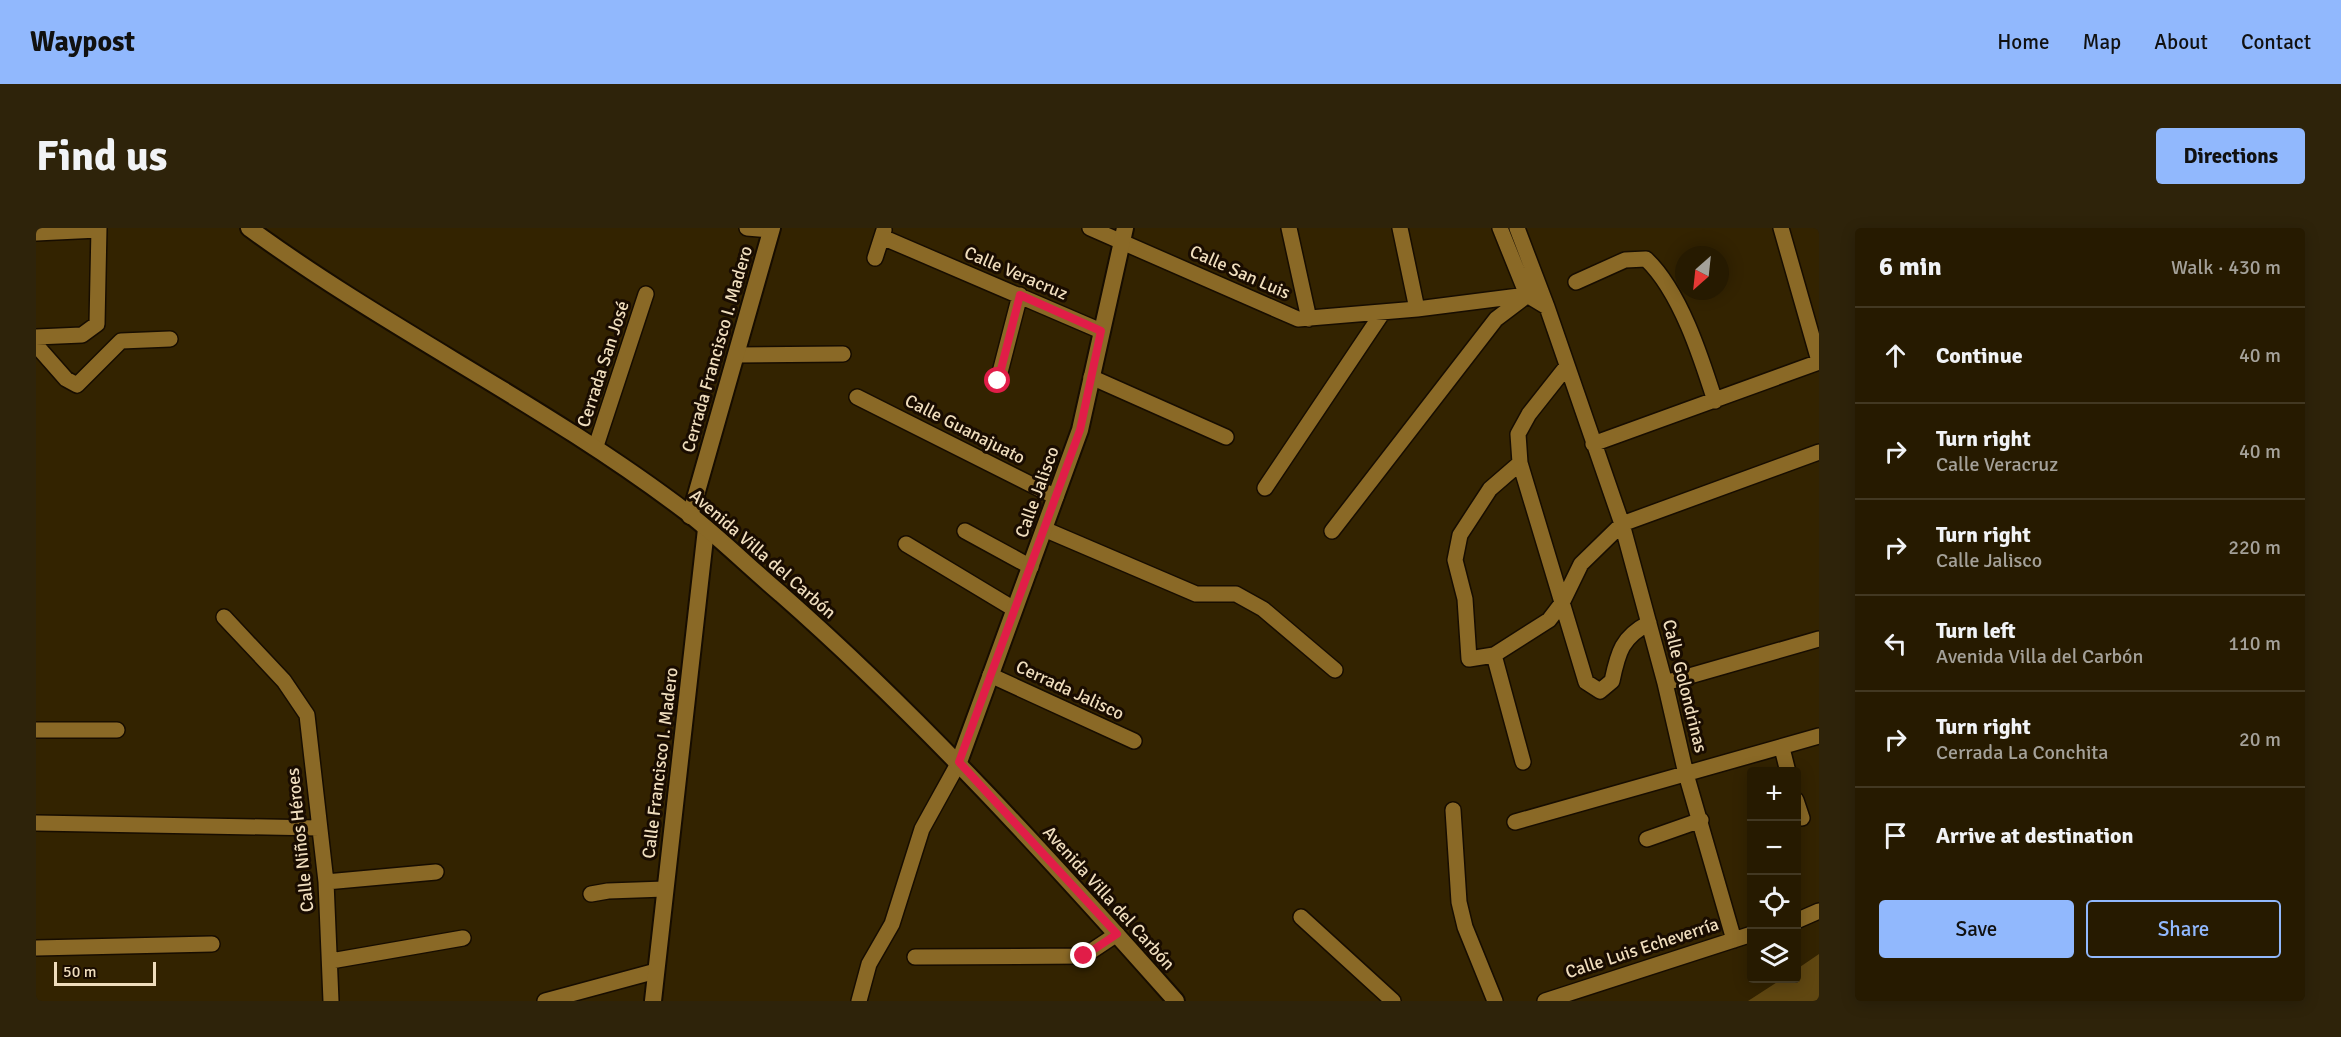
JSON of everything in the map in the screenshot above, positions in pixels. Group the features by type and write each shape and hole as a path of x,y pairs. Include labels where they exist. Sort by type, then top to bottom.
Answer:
{"street":[{"name":"Avenida Villa del Carbón","path":"249,228 302,265 596,446 706,529 819,628 959,762 1176,1001"},
{"path":"747,228 771,229"},
{"name":"Calle San Luis","path":"1090,228 1124,235 1298,319 1309,320"},
{"path":"1289,228 1309,320 1527,296 1547,307"},
{"path":"1400,228 1417,309"},
{"path":"1500,228 1527,296"},
{"name":"Calle Golondrinas","path":"1517,228 1547,307 1622,524 1665,684 1686,774 1734,940"},
{"path":"1593,444 1819,361 1781,228"},
{"path":"36,233 98,229 97,324 82,335 36,337"},
{"name":"Cerrada Francisco I. Madero","path":"690,516 771,229"},
{"path":"875,258 883,232"},
{"name":"Calle Veracruz","path":"883,232 1101,331"},
{"name":"Calle Jalisco","path":"959,762 1080,430 1124,235"},
{"path":"1576,282 1625,260 1646,259 1655,268 1676,302 1715,401"},
{"name":"Cerrada San José","path":"596,446 646,294"},
{"path":"998,381 1020,295"},
{"path":"1332,531 1496,319 1527,296"},
{"path":"1265,488 1383,312"},
{"path":"36,345 66,379 77,385 121,341 170,339"},
{"path":"736,355 843,354"},
{"path":"1567,366 1529,414 1518,434 1520,463 1586,682 1600,691 1612,681 1618,655 1632,632 1649,623"},
{"path":"1091,377 1226,437"},
{"name":"Calle Guanajuato","path":"857,397 1056,497"},
{"path":"1520,463 1490,489 1460,534 1455,560 1465,599 1469,659 1494,655 1549,620 1562,603 1581,564 1622,524 1819,452"},
{"name":"Calle Francisco I. Madero","path":"653,1001 706,529"},
{"path":"1044,529 1196,594 1236,594 1263,609 1335,670"},
{"path":"964,531 1031,567"},
{"path":"906,543 1014,609"},
{"name":"Calle Niños Héroes","path":"224,617 285,681 307,715 326,882 331,1001"},
{"path":"1665,684 1819,639"},
{"path":"1494,655 1523,762"},
{"name":"Cerrada Jalisco","path":"990,675 1134,741"},
{"path":"36,730 117,730"},
{"path":"1515,822 1819,736"},
{"path":"1782,748 1787,767"},
{"path":"859,1001 869,963 892,924 922,829 959,762"},
{"path":"1453,810 1459,902 1465,927 1495,1001"},
{"path":"1647,839 1701,820"},
{"path":"36,823 319,828"},
{"path":"326,882 436,872"},
{"path":"591,894 608,891 665,889"},
{"path":"1801,919 1819,911"},
{"path":"1301,917 1393,1001"},
{"path":"915,957 1084,956 1117,934"},
{"name":"Calle Luis Echeverría","path":"1545,1001 1747,936"},
{"path":"331,961 463,938"},
{"path":"36,948 212,944"},
{"path":"545,1001 656,971"}],"shaded area":[{"path":"1819,954 1819,1001 1748,1001 1776,983 1801,983 1801,966"}],"route":[{"path":"998,381 1020,295 1101,331 1080,430 959,762 1117,934 1084,956"}]}
